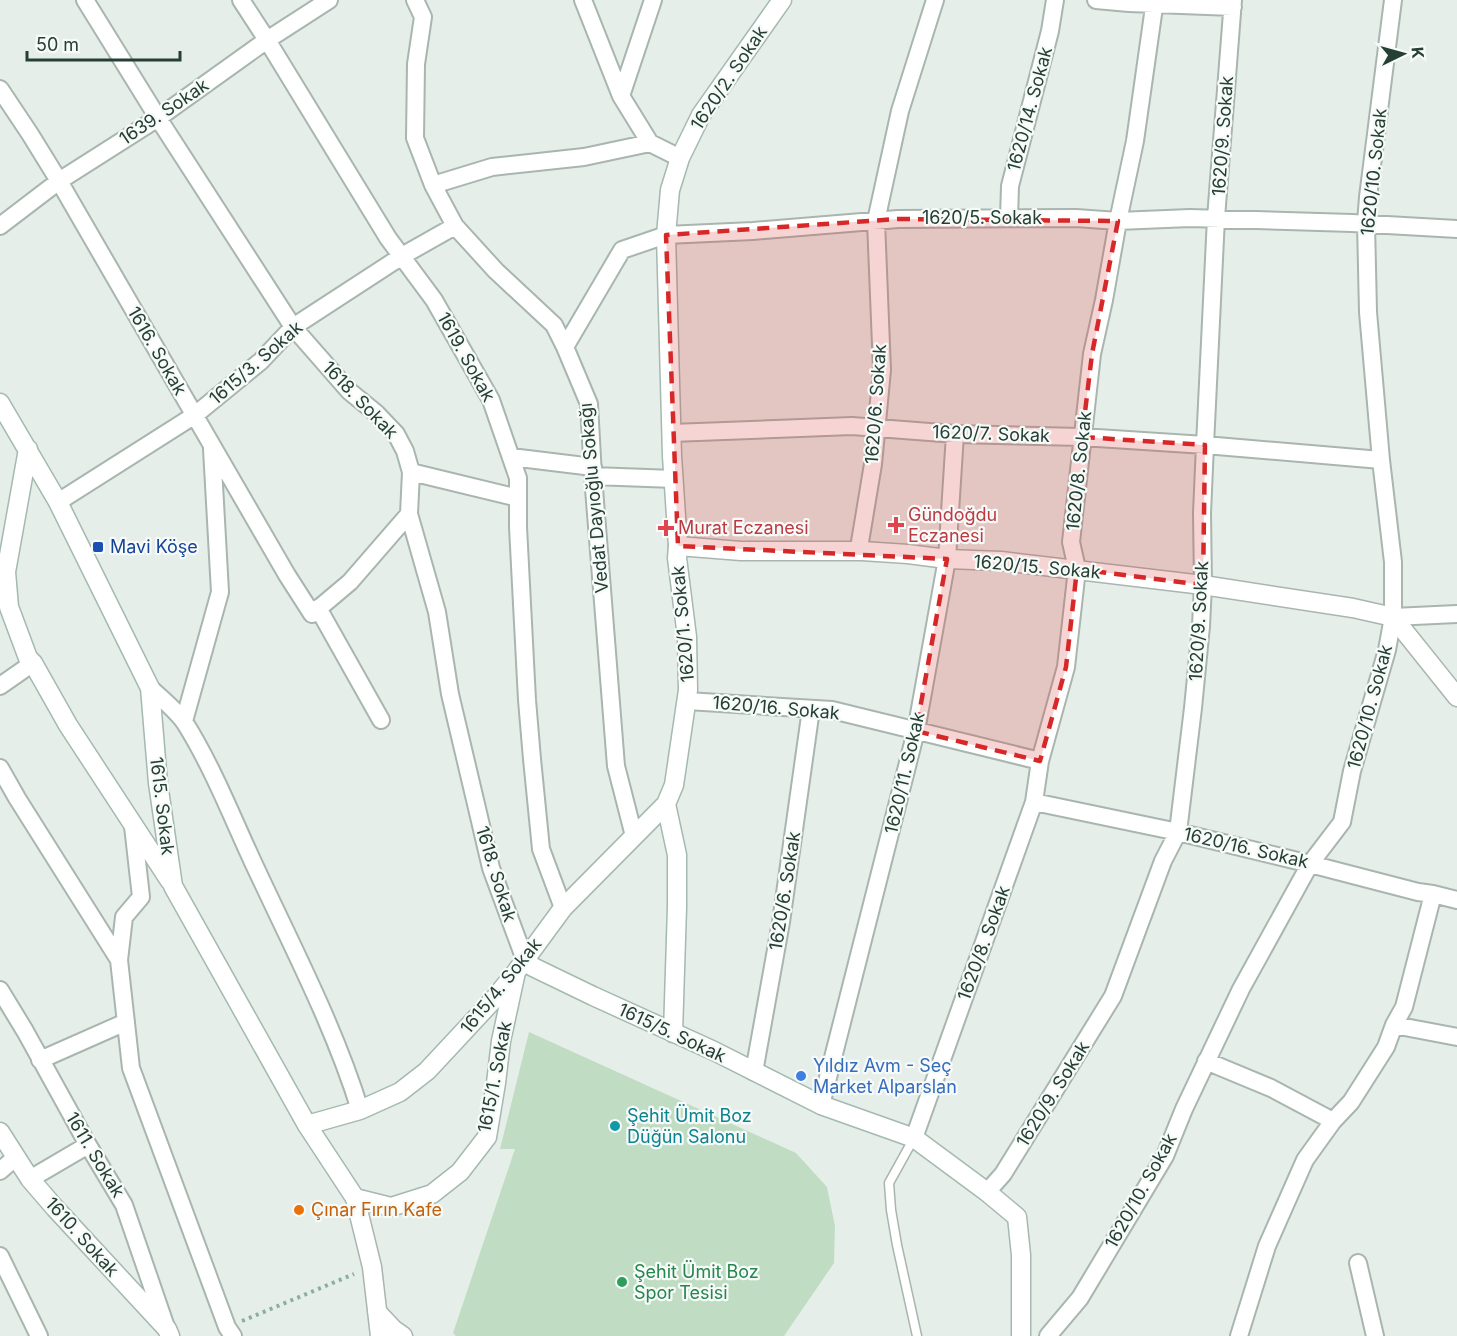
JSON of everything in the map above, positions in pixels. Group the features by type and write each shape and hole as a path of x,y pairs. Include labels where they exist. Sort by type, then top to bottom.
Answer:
{"main road":[{"name":"1620/2. Sokak","path":"680,158 701,115 782,0"},
{"name":"1620/1. Sokak","path":"666,804 674,785 688,690 687,637 677,558 666,235 670,190 680,158"},
{"name":"1615. Sokak","path":"0,403 58,501 150,688 158,783 173,886 307,1125 355,1198"},
{"path":"28,449 6,572 9,607 28,658 68,725 173,886"},
{"name":"1620/15. Sokak","path":"678,546 741,551 862,551 947,559 1001,561 1203,585 1353,608 1393,617"},
{"path":"1393,617 1457,697"},
{"path":"666,804 677,855 673,1033"},
{"name":"1615/4. Sokak","path":"307,1125 360,1110 400,1092 427,1071 462,1035 520,966 563,908 666,804"},
{"name":"1615/5. Sokak","path":"520,966 533,967 714,1051 821,1106 914,1138 987,1192"},
{"name":"1615/1. Sokak","path":"355,1198 391,1207 432,1194 460,1172 487,1137 501,1041 520,966"},
{"name":"1610. Sokak","path":"0,1132 30,1179 168,1333"},
{"path":"987,1192 1017,1217 1021,1255 1021,1336"},
{"path":"355,1198 372,1267 380,1336"},
{"path":"377,1312 401,1335"}],"street":[{"name":"1618. Sokak","path":"85,0 293,327 349,391 376,413 396,434 405,451 411,472 409,514 437,612 450,694 491,868 520,966"},
{"name":"1619. Sokak","path":"241,0 388,238 434,300 491,400 518,478 526,700 541,849 563,908"},
{"name":"1639. Sokak","path":"0,225 59,181 158,118 267,40 329,0"},
{"name":"Vedat Dayıoğlu Sokağı","path":"415,0 423,17 416,64 415,138 433,185 455,226 496,271 554,325 589,404 616,766 634,836"},
{"path":"583,0 621,96 650,143 680,158"},
{"path":"621,96 653,0"},
{"name":"1620/6. Sokak","path":"862,551 860,542 873,464 882,370 876,220 900,111 935,0"},
{"name":"1620/14. Sokak","path":"1009,218 1010,186 1050,31 1055,0"},
{"path":"1096,0 1233,3"},
{"name":"1620/10. Sokak","path":"1048,1336 1080,1298 1165,1156 1184,1109 1241,989 1310,864 1342,822 1352,771 1387,650 1393,617 1393,562 1368,312 1366,223 1393,0"},
{"name":"1620/8. Sokak","path":"914,1138 1034,802 1040,761 1066,667 1077,569 1071,542 1092,354 1135,141 1154,2"},
{"name":"1620/9. Sokak","path":"987,1192 1003,1174 1113,996 1163,861 1178,832 1201,626 1202,513 1216,218 1233,3"},
{"name":"1616. Sokak","path":"0,89 59,181 287,575 315,611 381,720"},
{"path":"433,185 492,167 584,157 650,143"},
{"name":"1620/5. Sokak","path":"565,347 622,250 666,235 753,231 876,220 1009,218 1076,218 1118,221 1216,218 1366,223 1457,229"},
{"name":"1615/3. Sokak","path":"58,501 195,415 261,361 293,327 402,256 455,226"},
{"name":"1620/7. Sokak","path":"672,433 852,426 955,434 1082,437 1381,460"},
{"name":"1620/11. Sokak","path":"821,1106 916,731 947,559 955,434"},
{"path":"184,721 220,592 212,445"},
{"path":"511,457 593,471 674,479"},
{"path":"411,472 518,498"},
{"path":"315,611 350,582 409,514"},
{"name":"1620/15. Sokak","path":"1393,617 1457,614"},
{"path":"0,686 33,663"},
{"path":"150,688 184,721 212,772 324,1015 351,1081 360,1110"},
{"name":"1620/16. Sokak","path":"687,700 832,710 1040,761"},
{"name":"1620/6. Sokak","path":"754,1072 781,922 812,709"},
{"path":"0,768 119,960"},
{"name":"1620/16. Sokak","path":"1034,802 1178,832 1457,900"},
{"path":"133,826 141,897 124,917 119,960 131,1068 230,1331"},
{"path":"1239,1336 1267,1246 1305,1160 1333,1121 1351,1102 1386,1047 1404,1007 1433,894"},
{"name":"1611. Sokak","path":"0,990 124,1205 168,1333"},
{"path":"40,1060 126,1023"},
{"path":"1394,1025 1457,1037"},
{"path":"1206,1061 1271,1088 1333,1121"},
{"path":"30,1179 88,1145"},
{"path":"0,1171 16,1157"},
{"path":"0,1256 39,1336"},
{"path":"1358,1263 1375,1336"}],"lane":[{"path":"914,1138 889,1183 897,1245 917,1336"}],"path":[{"path":"230,1331 372,1267"}],"highlighted area":[{"path":"898,219 1118,221 1092,354 1082,437 1205,445 1203,585 1077,569 1066,667 1040,761 916,731 947,559 678,546 666,235"}],"green space":[{"path":"529,1032 796,1153 827,1187 835,1226 834,1263 784,1336 456,1336 453,1333 515,1149 500,1149"}],"place":[{"name":"Gündoğdu Eczanesi","path":"896,525"},
{"name":"Murat Eczanesi","path":"666,528"},
{"name":"Mavi Köşe","path":"98,547"},
{"name":"Yıldız Avm - Seç Market Alparslan","path":"801,1076"},
{"name":"Şehit Ümit Boz Düğün Salonu","path":"615,1126"},
{"name":"Çınar Fırın Kafe","path":"299,1210"},
{"name":"Şehit Ümit Boz Spor Tesisi","path":"622,1282"}]}
